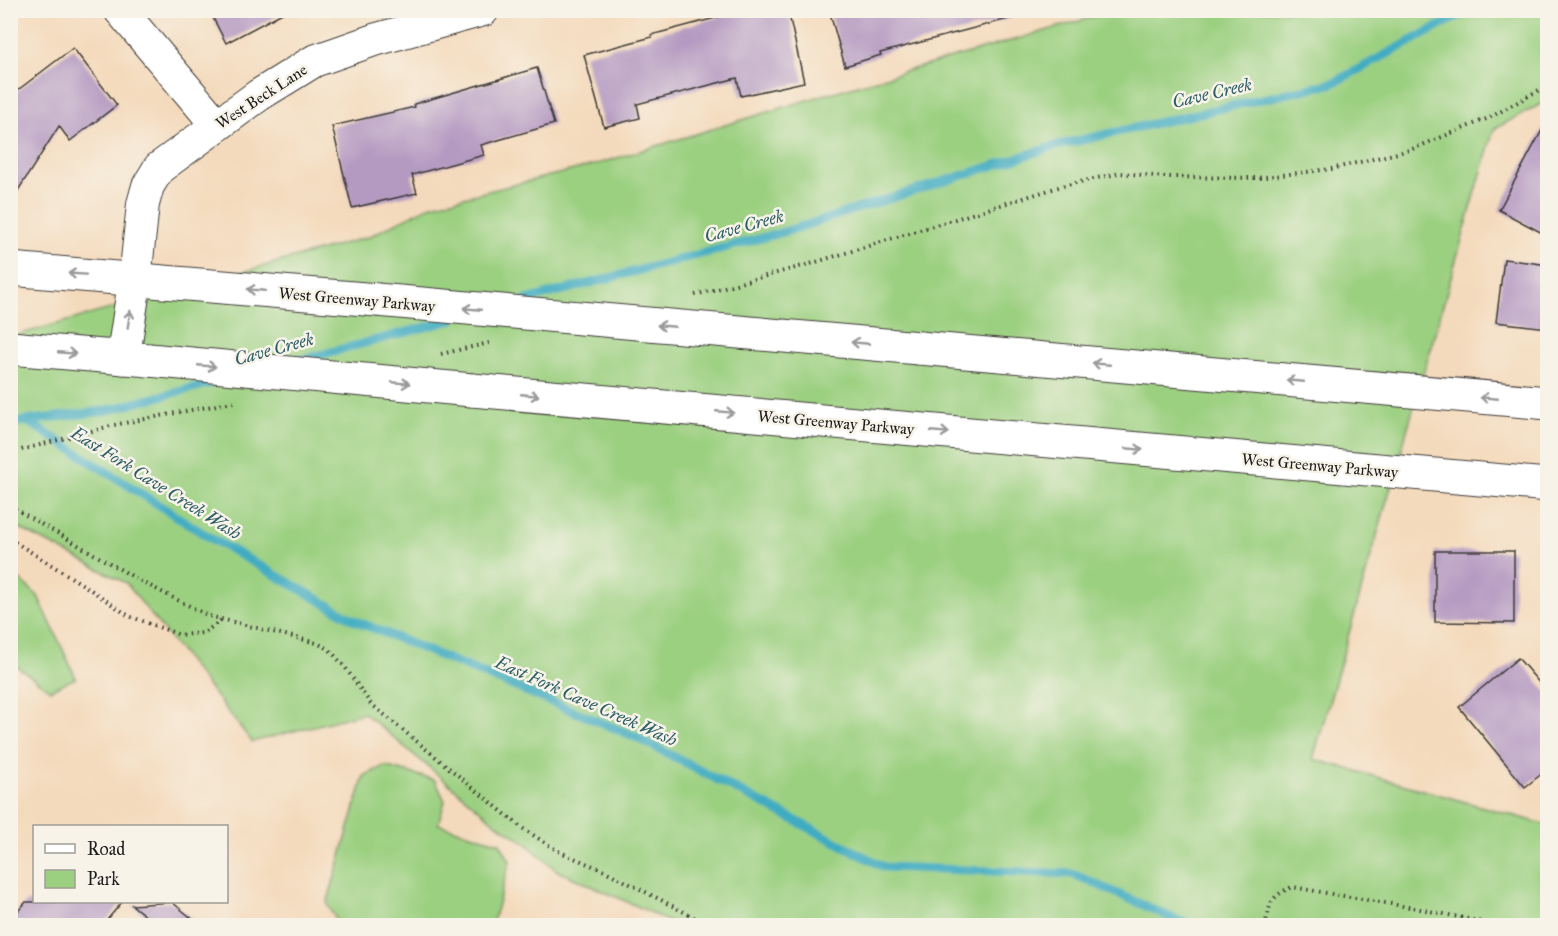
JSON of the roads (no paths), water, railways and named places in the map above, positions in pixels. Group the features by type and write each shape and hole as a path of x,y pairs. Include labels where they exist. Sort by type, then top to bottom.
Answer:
{"main road":[{"name":"West Greenway Parkway","path":"10,269 1548,403"},
{"path":"124,358 135,279"},
{"name":"West Greenway Parkway","path":"10,348 1548,485"}],"street":[{"path":"120,10 217,125"},
{"name":"West Beck Lane","path":"135,279 140,227 148,186 159,168 259,95 314,61 374,40 483,10"}],"waterway":[{"name":"Cave Creek","path":"526,300 784,232 1055,146 1333,83 1469,10"},
{"name":"Cave Creek","path":"297,361 452,320"},
{"name":"Cave Creek","path":"10,423 104,411 223,380"},
{"name":"East Fork Cave Creek Wash","path":"27,421 209,537 356,621 636,737 884,867 1073,874 1179,921 1198,926"}]}
